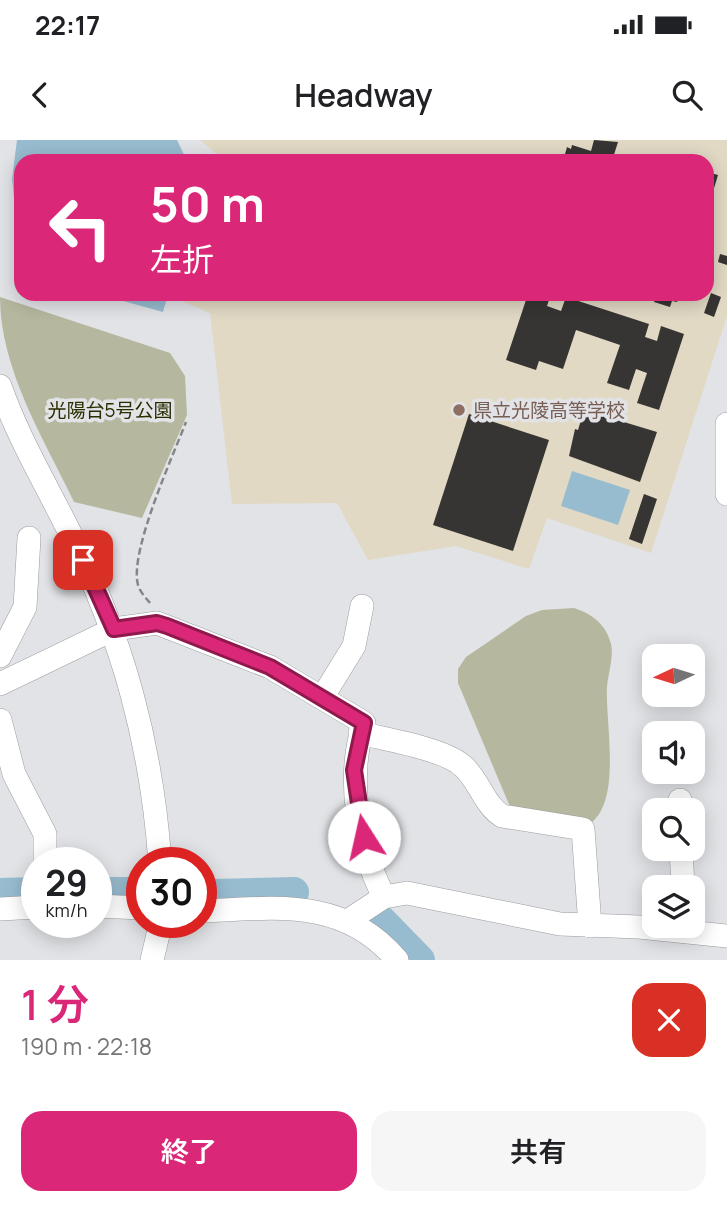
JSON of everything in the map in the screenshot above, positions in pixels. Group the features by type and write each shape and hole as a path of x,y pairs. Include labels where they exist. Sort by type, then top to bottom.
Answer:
{"street":[{"path":"0,386 18,430 71,535 114,629 142,726 152,781 158,847"},
{"path":"727,424 727,494"},
{"path":"0,656 25,607 29,538"},
{"path":"322,698 354,646 362,606"},
{"path":"0,684 114,629 157,623 270,667 364,723 354,770 360,819 373,875 384,897"},
{"path":"0,720 14,774 45,834 45,847"},
{"path":"360,733 453,759 466,769 493,810 502,816 583,829 590,926"},
{"path":"349,920 384,897 407,892 560,924 642,927"},
{"path":"0,909 21,908"},
{"path":"217,911 306,909 349,920 382,943 397,960"},
{"path":"705,932 727,936"},
{"path":"152,960 157,938"}],"path":[{"path":"167,626 138,588 136,572 145,529 186,422"}],"shaded area":[{"name":"県立光陵高等学校","path":"200,140 727,140 727,316 651,553 547,518 529,569 456,546 368,560 337,503 232,504 210,313 184,302 714,301 714,154 217,154"}],"green space":[{"name":"光陽台5号公園","path":"0,297 170,353 185,376 187,415 142,518 74,502 37,428 16,377 7,351"},
{"path":"574,608 597,621 606,631 612,649 607,687 610,759 606,797 601,812 591,823 516,821 458,683 458,669 466,657 526,616 542,610"}],"water":[{"path":"17,140 177,140 184,154 15,154"},
{"path":"14,163 14,197 12,179"},
{"path":"123,301 166,301 163,312"},
{"path":"572,471 630,490 618,525 561,506"}],"building":[{"path":"594,140 618,142 614,154 565,154 567,147 571,149 572,145 591,151"},
{"path":"720,254 727,256 727,265 718,262"},
{"path":"714,294 721,297 714,317 704,313 708,301 714,301"},
{"path":"526,301 549,301 547,306 561,311 565,301 578,301 649,324 645,337 657,341 661,326 684,334 659,410 637,403 647,373 636,369 629,390 607,383 620,345 576,330 563,369 539,361 536,370 506,360"},
{"path":"654,301 672,301 670,307"},
{"path":"584,410 657,432 640,482 569,456 575,429 578,430"},
{"path":"469,414 549,440 513,551 433,525"},
{"path":"644,494 657,499 642,544 629,539"}],"waterway":[{"path":"0,893 21,892"},
{"path":"112,892 126,892"},
{"path":"217,894 294,892"},
{"path":"381,920 420,960"}],"place":[{"name":"県立光陵高等学校","path":"459,410"}],"route":[{"path":"83,560 114,629 157,623 167,626 270,667 364,723 354,770 364,837"}]}
